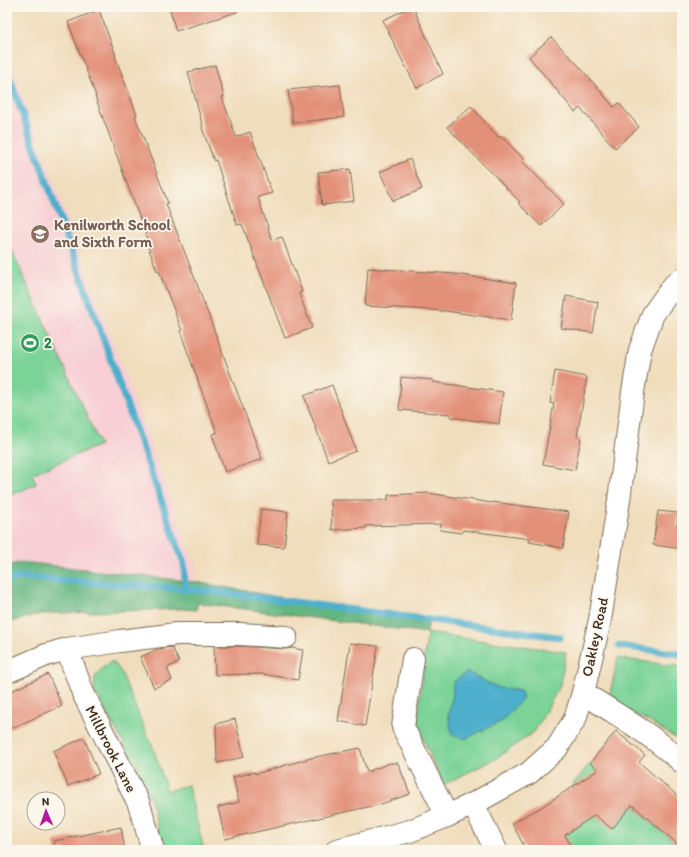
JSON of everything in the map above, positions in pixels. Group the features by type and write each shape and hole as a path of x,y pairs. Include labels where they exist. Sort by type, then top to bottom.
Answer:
{"street":[{"name":"Oakley Road","path":"337,850 410,831 473,804 529,773 557,748 575,719 583,693 604,601 640,350 653,314 678,282"},
{"path":"7,672 46,655 68,649 120,641 177,634 286,636"},
{"name":"Millbrook Lane","path":"68,649 83,693 139,804 154,850"},
{"path":"412,659 403,727 447,816"},
{"path":"583,693 633,724 682,762"},
{"path":"473,804 496,850"}],"shaded area":[{"name":"Kenilworth School and Sixth Form","path":"7,54 195,565 196,582 22,562 7,566"}],"green space":[{"name":"2","path":"7,240 100,445 32,474 36,484 7,497"},
{"path":"22,562 196,582 323,605 429,619 427,633 198,603 196,610 181,609 40,614 7,623 7,566"},
{"path":"427,633 566,652 560,685 535,731 497,758 443,785 417,724"},
{"path":"618,658 682,667 682,742 648,721 608,702"},
{"path":"113,661 121,672 154,750 167,791 188,785 204,850 163,850 151,801 139,770 94,691 95,677 104,666"},
{"path":"590,763 600,772 593,813 612,829 632,806 682,848 682,850 573,850 565,835 591,818 571,787"}],"water":[{"path":"467,672 499,688 520,691 523,698 502,721 465,739 452,734 448,715 453,694 453,682"}],"building":[{"path":"169,7 237,7 237,12 176,31"},
{"path":"413,7 443,74 417,88 383,20"},
{"path":"99,10 137,115 135,116 168,203 166,204 262,459 225,472 212,434 217,433 180,331 182,331 159,271 157,271 146,241 148,241 68,22"},
{"path":"551,37 579,66 614,107 619,103 639,127 615,148 580,108 575,112 529,57"},
{"path":"215,65 224,97 222,97 236,137 250,132 272,193 258,197 272,240 282,237 302,292 299,293 312,328 285,338 242,224 237,225 216,160 214,161 202,128 203,127 188,72"},
{"path":"340,85 344,117 293,123 288,90"},
{"path":"471,106 499,138 501,136 524,159 522,161 564,204 541,226 518,203 520,202 447,127"},
{"path":"410,159 422,189 393,201 380,172"},
{"path":"350,169 354,201 322,205 318,172"},
{"path":"368,268 455,274 516,283 511,320 445,311 365,306"},
{"path":"566,296 598,302 593,333 561,328"},
{"path":"555,371 587,377 577,437 581,438 575,470 543,464 554,404 550,403"},
{"path":"401,377 433,380 433,382 503,392 499,424 451,417 451,414 399,410"},
{"path":"332,385 356,451 328,461 304,396"},
{"path":"428,493 492,503 569,512 563,548 529,542 530,539 463,530 462,533 440,530 441,524 366,526 366,528 332,530 331,500 388,500 388,495"},
{"path":"261,509 288,512 284,547 257,545"},
{"path":"658,511 678,513 677,527 682,527 682,549 653,545"},
{"path":"350,643 378,646 365,726 338,721"},
{"path":"214,646 292,648 303,650 298,680 262,674 215,675"},
{"path":"172,647 179,662 167,668 172,680 154,688 140,657 158,649"},
{"path":"48,674 62,706 7,730 7,693"},
{"path":"235,719 244,757 217,763 216,724"},
{"path":"616,731 645,755 639,762 682,800 682,848 632,805 612,829 595,815 565,835 573,850 526,850 512,823 540,808 598,770 590,763"},
{"path":"84,738 99,774 68,786 53,751"},
{"path":"360,748 367,772 390,763 398,763 410,794 381,804 225,839 218,807 239,802 233,777 255,772 255,774 311,758"},
{"path":"121,827 125,850 55,850 54,841"}],"waterway":[{"path":"7,71 184,564 185,589"},
{"path":"7,581 18,577 210,591 560,637"},
{"path":"619,646 682,654"}],"place":[{"name":"Kenilworth School and Sixth Form","path":"40,234"},
{"name":"2","path":"30,343"}]}
